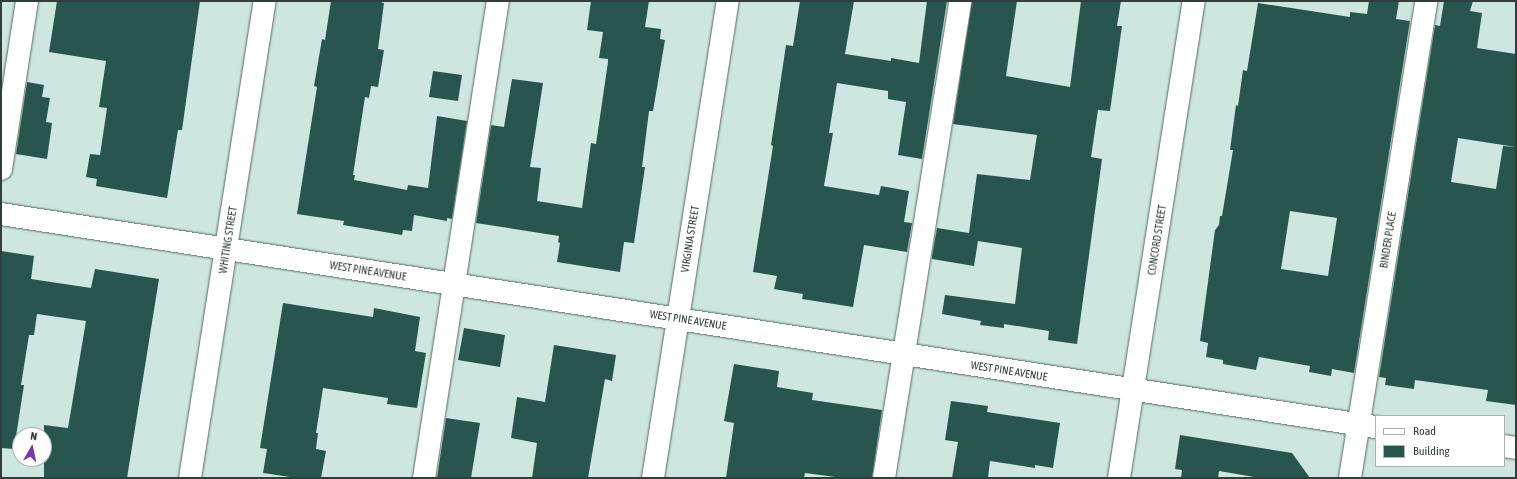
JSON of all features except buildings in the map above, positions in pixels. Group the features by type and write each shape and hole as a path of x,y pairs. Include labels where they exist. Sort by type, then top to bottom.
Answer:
{"street":[{"path":"1,169 27,1"},
{"name":"WHITING STREET","path":"190,478 265,1"},
{"path":"424,478 453,283 498,1"},
{"name":"VIRGINIA STREET","path":"653,478 728,1"},
{"path":"884,478 960,1"},
{"name":"CONCORD STREET","path":"1120,478 1194,1"},
{"name":"BINDER PLACE","path":"1350,478 1368,425 1426,1"},
{"name":"WEST PINE AVENUE","path":"1,214 678,318 903,355 1368,425"},
{"path":"1505,446 1516,448"}]}
